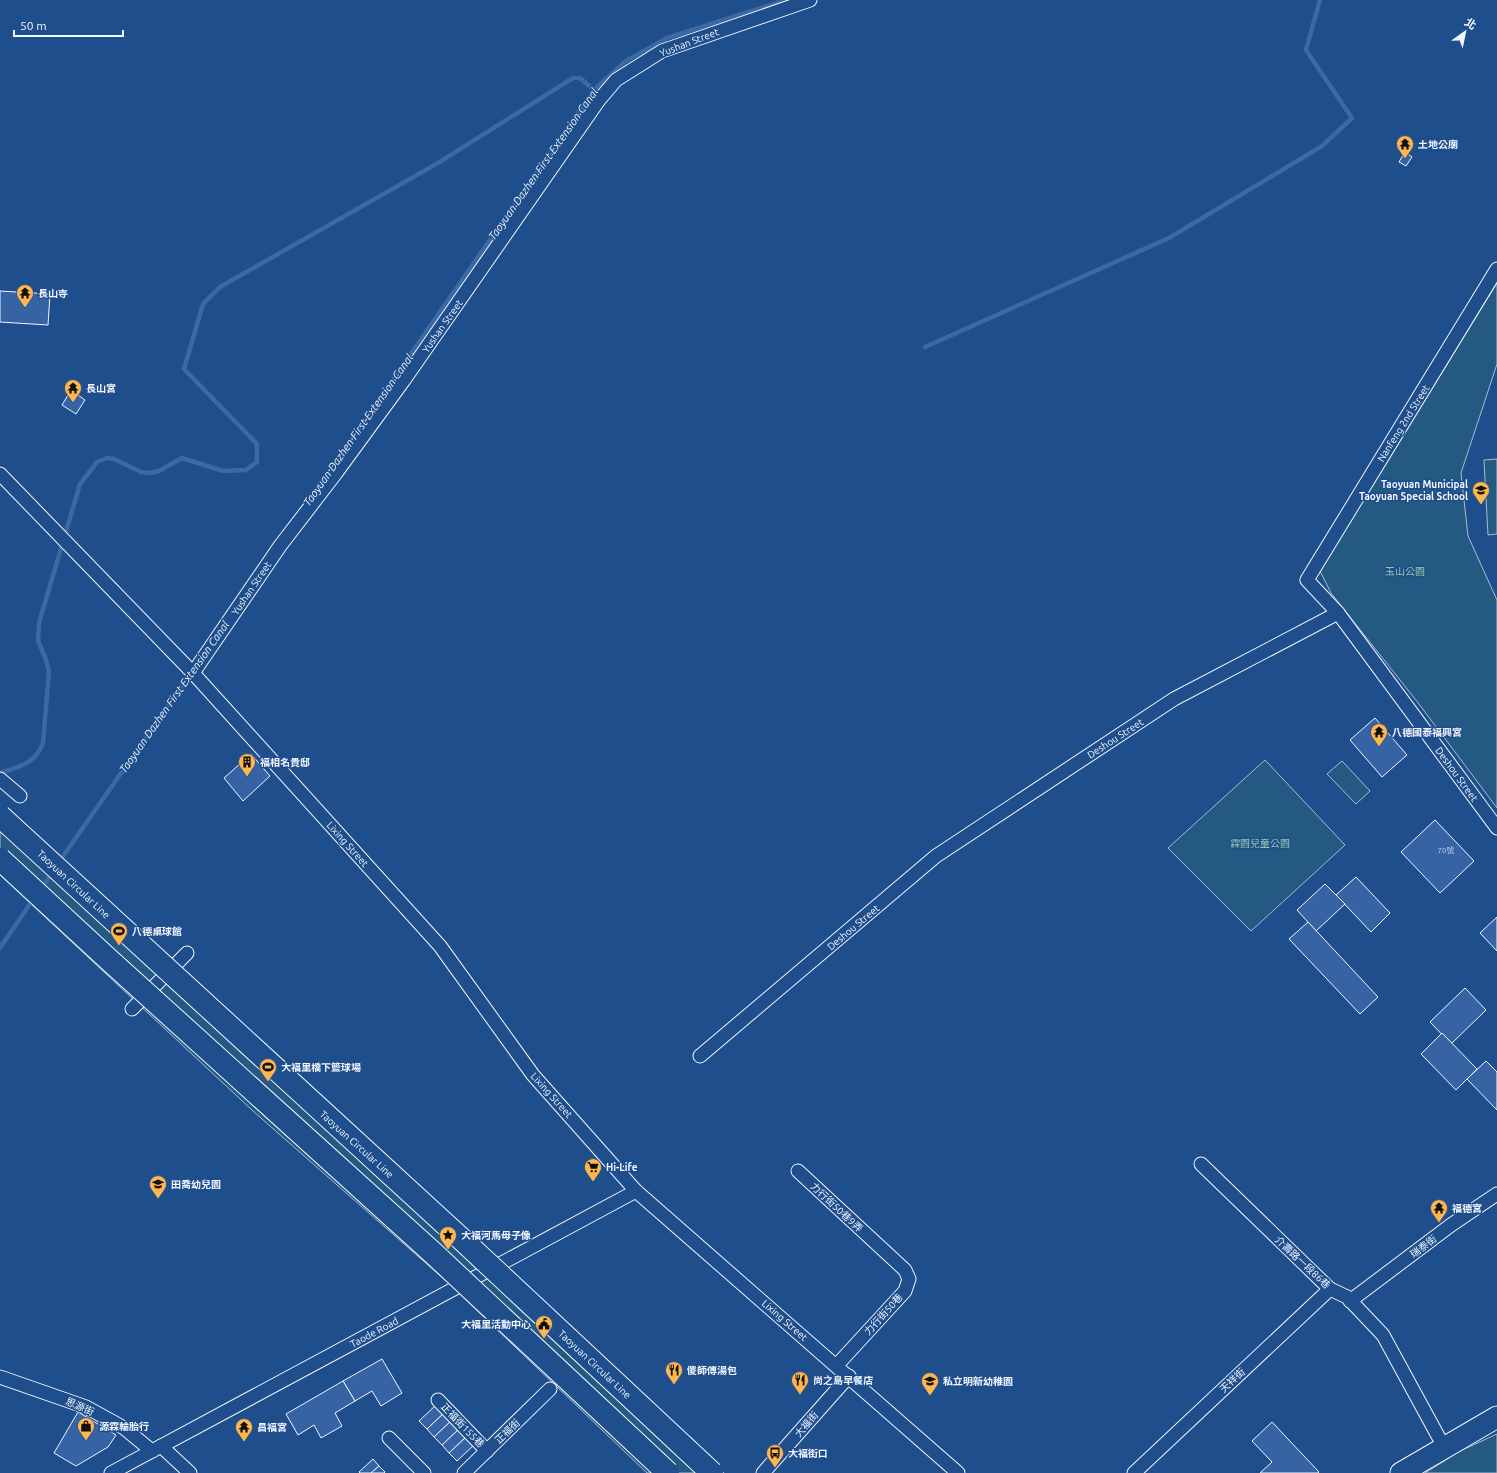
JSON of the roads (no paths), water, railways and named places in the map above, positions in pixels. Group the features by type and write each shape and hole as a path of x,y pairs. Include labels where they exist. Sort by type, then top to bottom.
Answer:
{"highway":[{"name":"Taoyuan Circular Line","path":"0,816 456,1234 712,1473"},
{"path":"0,859 112,963 433,1253 668,1473"}],"main road":[{"path":"1401,1473 1497,1417"}],"street":[{"name":"Yushan Street","path":"193,673 280,546 336,474 404,380 599,100 616,80 662,50 810,0"},
{"name":"Nanfeng 2nd Street","path":"1338,613 1307,580 1497,269"},
{"path":"0,474 193,673"},
{"name":"Deshou Street","path":"700,1056 936,856 1174,699 1338,613 1497,828"},
{"name":"Lixing Street","path":"193,673 440,946 533,1075 636,1191 837,1365 958,1473"},
{"path":"0,779 20,796"},
{"path":"132,1010 187,953"},
{"name":"介壽路一段86巷","path":"1200,1164 1330,1289 1347,1297 1383,1335 1444,1447"},
{"name":"力行街50巷9弄","path":"798,1171 876,1244"},
{"name":"Taode Road","path":"111,1473 636,1191"},
{"name":"瑞泰街","path":"1350,1301 1452,1225 1497,1194"},
{"name":"力行街50巷","path":"837,1365 905,1290 909,1279 905,1270 876,1244"},
{"name":"天祥街","path":"1134,1473 1330,1289"},
{"name":"大福街","path":"763,1473 849,1376"},
{"name":"思源街","path":"0,1377 86,1407 124,1428 157,1449 190,1473"},
{"name":"正福街","path":"464,1473 550,1389"},
{"name":"正福街155巷","path":"438,1400 487,1451"},
{"path":"389,1438 424,1473"}],"waterway":[{"name":"Taoyuan Dazhen First Extension Canal","path":"324,479 594,90 626,61 667,38 786,0"},
{"path":"925,347 1169,238 1322,146 1352,118 1306,50 1320,0"},
{"path":"0,773 20,766 31,760 40,750 43,743 49,671 38,641 39,623 80,484 97,462 107,458 114,459 141,472 151,473 159,471 182,458 223,471 246,470 257,462 257,444 184,369 203,304 220,287 438,163 573,78 580,78 594,90"},
{"name":"Taoyuan Dazhen First Extension Canal","path":"59,862 191,673"},
{"name":"Taoyuan Dazhen First Extension Canal","path":"41,889 53,872"},
{"name":"Taoyuan Dazhen First Extension Canal","path":"0,948 34,898"}],"place":[{"name":"土地公廟","path":"1405,159"},
{"name":"長山寺","path":"25,308"},
{"name":"長山宮","path":"73,403"},
{"name":"Taoyuan Municipal Taoyuan Special School","path":"1481,505"},
{"name":"八德國泰福興宮","path":"1379,747"},
{"name":"福相名貴邸","path":"247,777"},
{"name":"八德桌球館","path":"119,946"},
{"name":"大福里橋下籃球場","path":"268,1082"},
{"name":"Hi-Life","path":"593,1182"},
{"name":"田喬幼兒園","path":"158,1199"},
{"name":"福德宮","path":"1439,1223"},
{"name":"大福河馬母子像","path":"448,1250"},
{"name":"大福里活動中心","path":"544,1339"},
{"name":"儍師傅湯包","path":"674,1385"},
{"name":"尚之島早餐店","path":"800,1395"},
{"name":"私立明新幼稚園","path":"930,1396"},
{"name":"源霖輪胎行","path":"86,1441"},
{"name":"昌福宮","path":"244,1442"},
{"name":"大福街口","path":"775,1468"}],"park label":[{"name":"玉山公園","path":"1405,571"},
{"name":"霖園兒童公園","path":"1260,843"}]}
